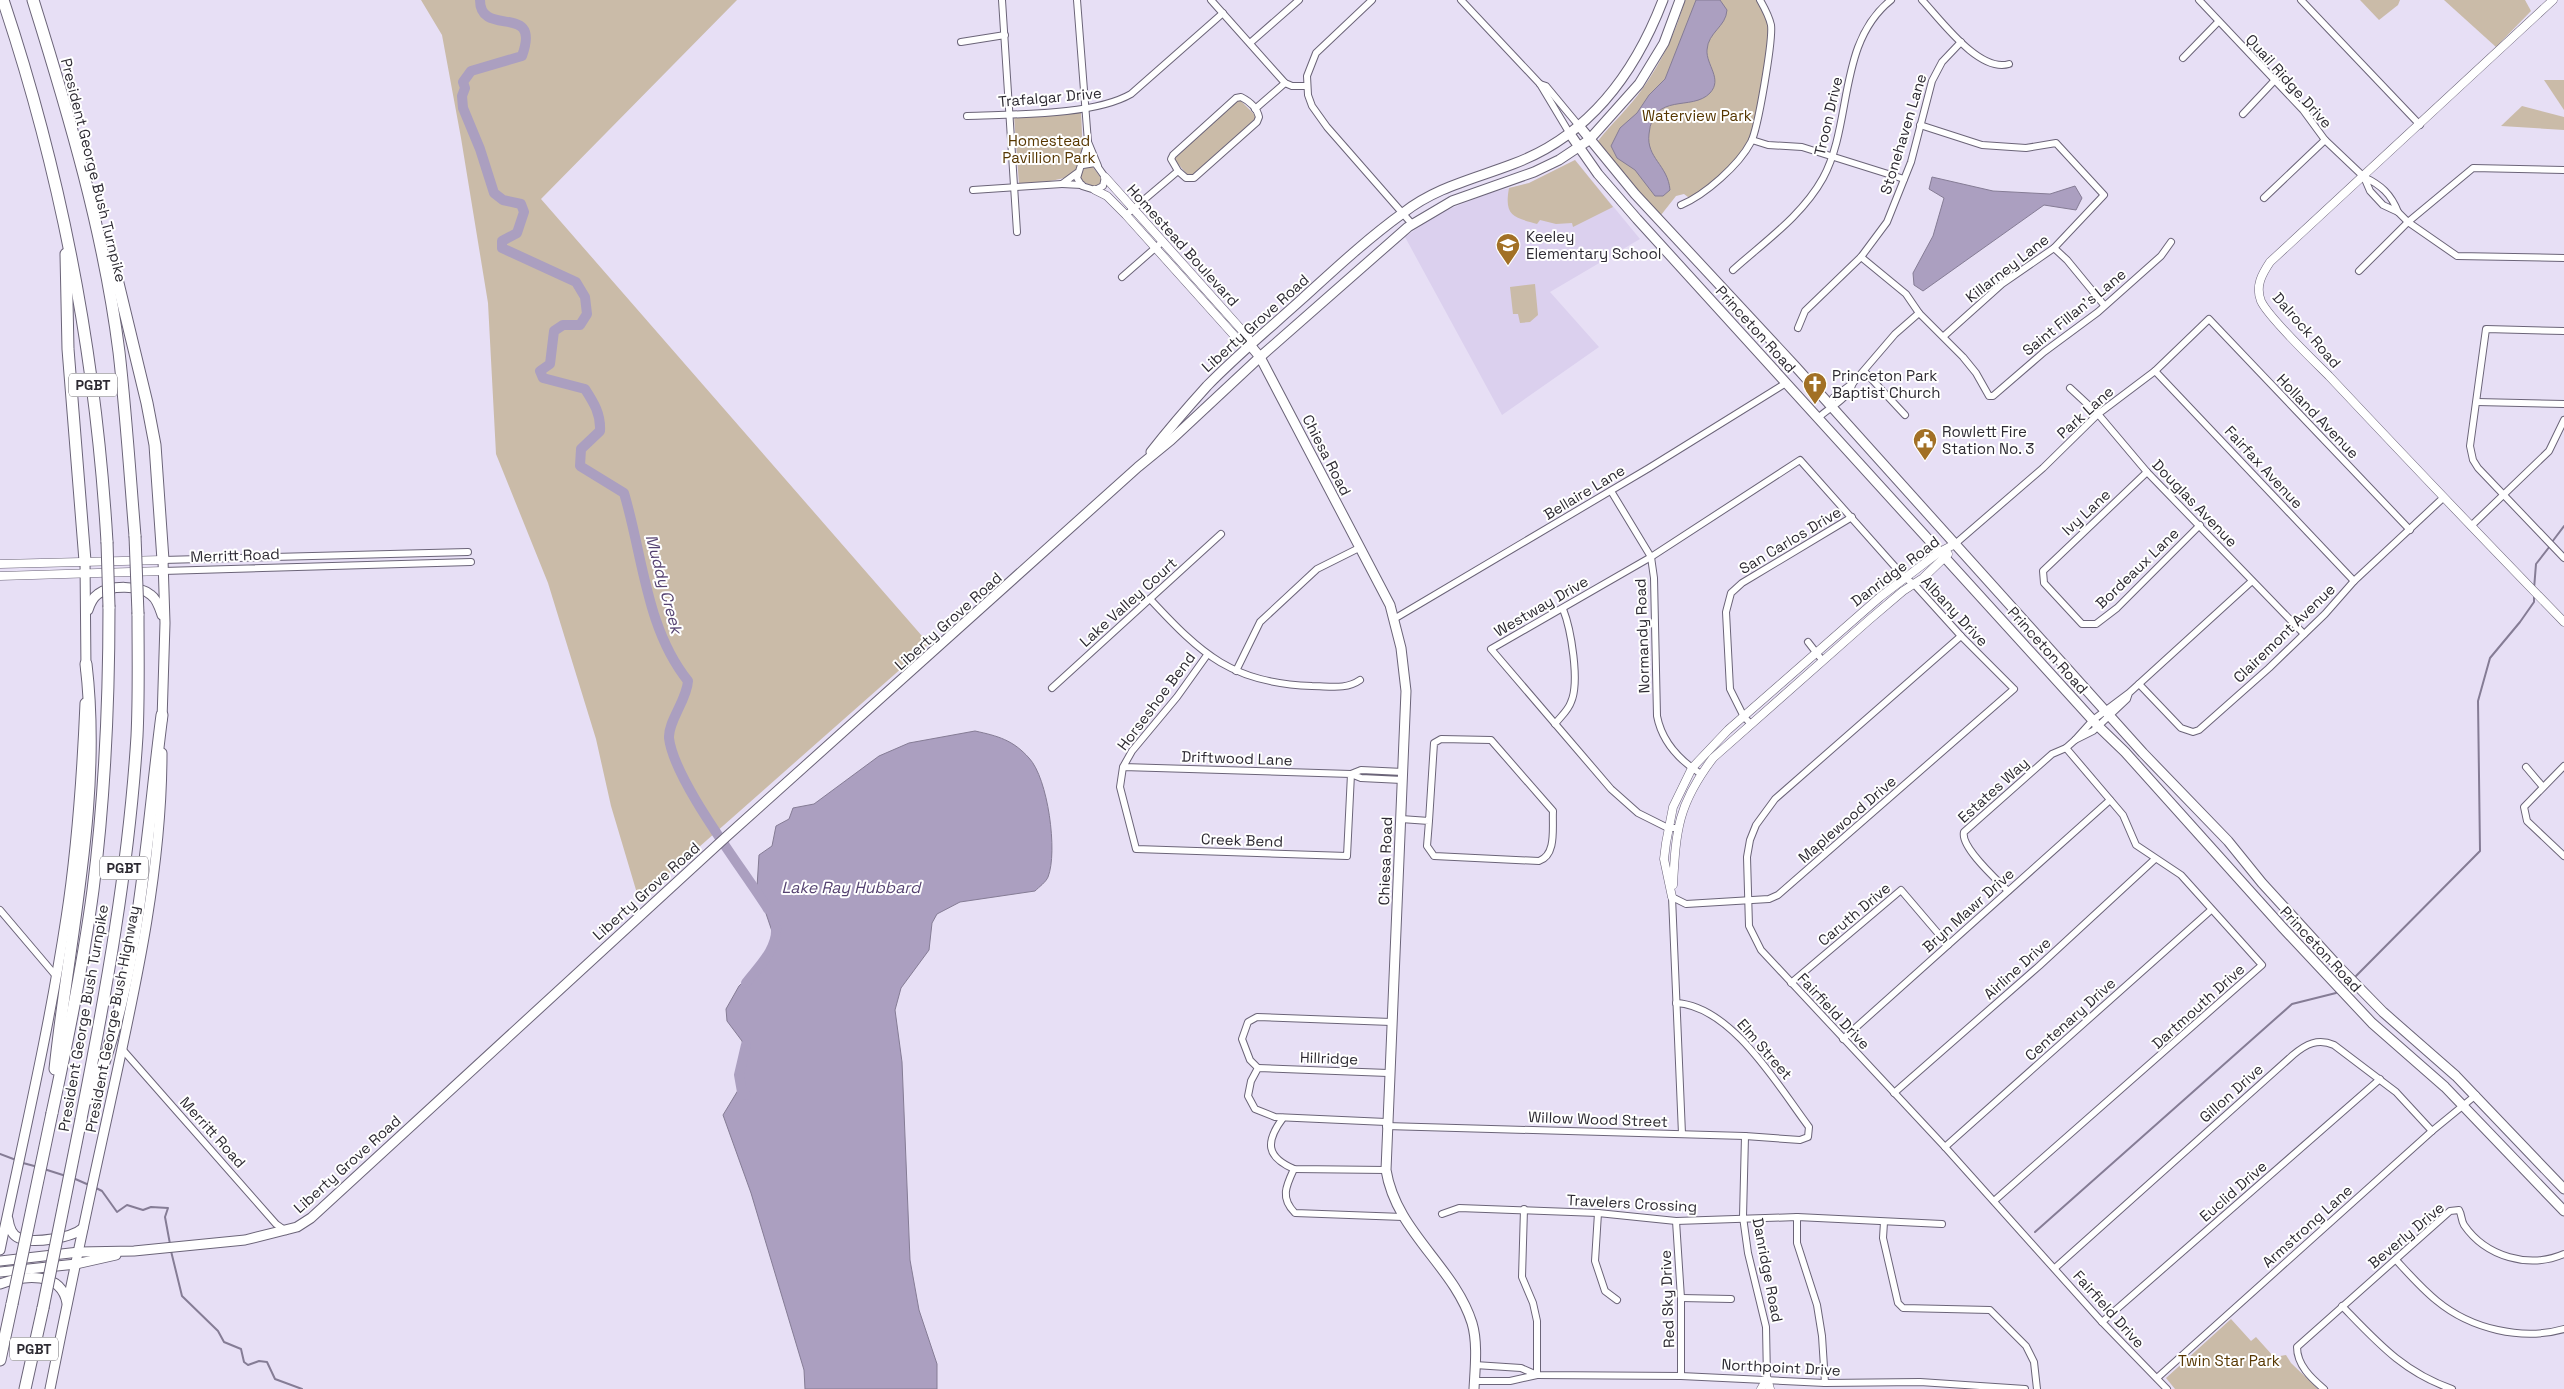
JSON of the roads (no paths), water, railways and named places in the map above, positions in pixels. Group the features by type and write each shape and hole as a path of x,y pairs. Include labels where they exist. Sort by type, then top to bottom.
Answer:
{"highway":[{"name":"President George Bush Turnpike","path":"0,1360 58,1088 83,959 99,835 107,724 109,607 106,542 92,385 66,230 40,119 3,0"},
{"name":"President George Bush Turnpike","path":"25,1389 106,992 124,864 137,736 138,614 135,536 119,351 102,256 54,67 33,0"},
{"path":"66,230 68,349 85,561"},
{"path":"102,256 118,283 147,403 154,445 163,566"},
{"path":"58,1088 54,1078 86,825 92,745 91,701 86,664"},
{"path":"81,1119 100,1076 125,983 138,904 162,715"}],"main road":[{"name":"Liberty Grove Road","path":"1138,467 1208,385 1366,241 1403,212 1449,186 1513,164 1580,128 1600,107 1630,69 1651,31 1664,0"},
{"name":"Liberty Grove Road","path":"0,1261 79,1252 134,1251 245,1240 297,1227 324,1206 450,1091 501,1041 747,818 1138,467 1171,440 1260,357 1412,224 1452,201 1534,172 1589,140 1639,84 1664,43 1680,0"},
{"name":"Princeton Road","path":"1580,128 1717,284 2252,868 2285,908 2337,965 2384,1012 2429,1049 2561,1186"},
{"name":"Princeton Road","path":"1570,134 1598,174 1637,219 1709,296 1942,555 2096,723 2125,752 2273,918 2372,1023 2418,1061 2564,1211"},
{"path":"1709,296 1717,284"},
{"name":"Chiesa Road","path":"1250,345 1260,357 1390,606 1401,648 1405,672 1403,776 1388,1073 1386,1170 1394,1202 1461,1297 1472,1324 1475,1365 1474,1385"},
{"path":"1892,500 1904,489"},
{"path":"0,1250 24,1139 66,918 82,755 86,664 85,561"},
{"name":"President George Bush Highway","path":"50,1389 122,1049 147,918 162,782 165,623 163,566"},
{"path":"86,614 96,595 102,591 125,588 141,590 152,595 160,607 165,623"},
{"path":"2239,880 2252,868"},
{"path":"2273,918 2285,908"},
{"path":"2326,974 2337,965"},
{"path":"2418,1061 2429,1049"},
{"path":"2546,1193 2561,1186"},
{"path":"8,1212 13,1234 19,1238 30,1240 70,1237 84,1225"},
{"name":"Liberty Grove Road","path":"0,1272 76,1264 134,1251"},
{"path":"0,1284 41,1278 54,1281 65,1294 67,1306"}],"street":[{"path":"1002,0 1016,188 1017,232"},
{"name":"Homestead Boulevard","path":"1077,0 1088,142 1098,166 1156,248 1234,336 1240,342 1250,345"},
{"path":"1211,0 1285,83 1306,86"},
{"path":"1250,43 1299,0"},
{"path":"1372,0 1316,53 1309,68 1306,86 1318,116 1412,224"},
{"name":"Princeton Road","path":"1461,0 1540,84 1570,134"},
{"path":"1681,205 1702,193 1740,158 1752,140 1770,51 1770,25 1760,0"},
{"name":"Troon Drive","path":"1733,270 1796,214 1823,178 1832,157 1857,50 1872,19 1891,0"},
{"path":"1922,0 1975,55 1986,62 2002,66 2009,64"},
{"name":"Quail Ridge Drive","path":"2199,0 2303,110 2325,140 2364,177"},
{"path":"2301,0 2420,125"},
{"name":"Dalrock Road","path":"2553,0 2270,262 2259,280 2261,301 2286,330 2443,498 2564,622"},
{"name":"Trafalgar Drive","path":"967,116 1084,109 1116,102 1131,94 1222,13"},
{"path":"2183,58 2218,22"},
{"path":"961,42 1005,35"},
{"name":"Stonehaven Lane","path":"1798,328 1805,311 1861,257 1887,222 1904,179 1926,97 1936,70 1961,42"},
{"path":"2243,114 2274,81"},
{"path":"1255,109 1285,83"},
{"name":"Princeton Road","path":"1540,84 1546,86 1580,128"},
{"path":"1241,97 1255,109 1259,117 1257,122 1194,178 1186,178 1178,171 1171,159 1172,155 1236,98 1241,97"},
{"name":"Killarney Lane","path":"1920,125 1982,145 2026,148 2056,143 2104,196 2054,248 2002,284 1944,336"},
{"path":"1752,140 1768,145 1802,147 1904,179"},
{"path":"2264,198 2325,140"},
{"name":"Homestead Boulevard","path":"1077,173 1082,165 1088,142"},
{"path":"1082,165 1092,163 1098,166"},
{"path":"2359,271 2408,222 2473,168 2564,170"},
{"path":"1130,212 1178,171"},
{"path":"1062,184 1077,173"},
{"path":"1077,173 1077,178 1082,186"},
{"name":"Homestead Boulevard","path":"1096,190 1103,186 1105,177"},
{"path":"2364,177 2370,190 2383,205 2398,212 2408,222 2457,256 2564,258"},
{"path":"2364,177 2378,184 2393,198 2398,212"},
{"name":"Homestead Boulevard","path":"972,190 1062,184 1082,186 1107,196 1130,212 1162,242 1248,337 1250,345"},
{"path":"1122,278 1162,242"},
{"name":"Saint Fillan's Lane","path":"1944,336 1976,373 1989,396 1997,394 2044,352 2104,305 2161,256 2172,242"},
{"path":"2054,248 2067,260 2104,305"},
{"path":"1861,257 1906,294 1919,313 1944,336"},
{"path":"1818,418 1830,406 1840,402 1850,392 1853,383 1865,372 1896,334 1919,313"},
{"name":"Park Lane","path":"1955,544 2042,468 2098,414 2155,371 2208,319"},
{"name":"Holland Avenue","path":"2208,319 2410,530"},
{"path":"2562,556 2478,468 2471,452 2486,329 2564,331"},
{"name":"Fairfax Avenue","path":"2155,371 2354,581"},
{"path":"1865,372 1905,415"},
{"name":"Bellaire Lane","path":"1394,619 1611,491 1786,383"},
{"name":"Douglas Avenue","path":"2070,388 2098,414 2148,472 2304,634"},
{"path":"2477,402 2564,404"},
{"path":"2471,526 2549,452 2564,420"},
{"name":"Albany Drive","path":"1800,460 1905,578 1914,584 1961,636 2014,689"},
{"name":"Westway Drive","path":"1677,828 1668,828 1638,814 1555,724 1491,649 1651,557 1800,460"},
{"name":"Ivy Lane","path":"2089,626 2082,624 2044,583 2043,571 2148,472"},
{"name":"Normandy Road","path":"1611,491 1651,557 1654,578 1657,716 1660,731 1675,753 1701,774"},
{"name":"Clairemont Avenue","path":"2138,684 2181,728 2193,732 2241,693 2304,634 2354,581 2443,498"},
{"name":"San Carlos Drive","path":"1752,724 1744,717 1730,689 1726,612 1732,593 1742,584 1852,517"},
{"name":"Bordeaux Lane","path":"2089,626 2096,624 2117,608 2200,525"},
{"name":"Lake Valley Court","path":"1052,688 1221,534"},
{"name":"Danridge Road","path":"1682,1134 1672,897 1677,828 1683,807 1701,774 1713,758 1822,660 1914,584 1955,544"},
{"path":"1236,671 1260,622 1317,570 1359,548"},
{"name":"Merritt Road","path":"0,576 85,574 163,566 468,552"},
{"name":"Danridge Road","path":"1672,897 1664,860 1668,828 1676,798 1692,768 1744,717 1816,652 1905,578 1942,555"},
{"name":"Merritt Road","path":"0,564 85,561 163,566 472,562"},
{"name":"Estates Way","path":"2008,891 1967,846 1963,836 1964,832 2052,754 2066,748 2126,700 2129,693 2138,684 2252,581"},
{"path":"1150,599 1206,655 1249,677 1282,685 1345,687 1360,680"},
{"path":"1555,724 1568,709 1574,689 1571,632 1563,609"},
{"name":"Fairfield Drive","path":"1961,636 1789,787 1763,813 1750,840 1747,857 1747,901 1752,937 1791,984 1945,1147 2102,1322 2167,1389"},
{"path":"1808,642 1822,660"},
{"name":"Horseshoe Bend","path":"1136,849 1120,788 1123,767 1132,751 1177,697 1206,655"},
{"name":"Maplewood Drive","path":"1672,897 1686,904 1747,901 1768,899 1784,890 2014,689"},
{"path":"1441,739 1491,740 1553,811 1551,852 1546,859 1539,861 1434,856 1427,846 1429,821 1434,743 1441,739"},
{"name":"Dartmouth Drive","path":"1994,1201 2262,965 2181,875 2170,866 2154,859 2136,845 2123,815 2066,748"},
{"path":"2564,766 2524,810 2527,821 2564,856"},
{"name":"Driftwood Lane","path":"1123,767 1351,774 1361,778 1403,776"},
{"path":"2526,767 2543,787"},
{"name":"Creek Bend","path":"1136,849 1347,856 1351,774"},
{"name":"Bryn Mawr Drive","path":"1843,1039 2110,800"},
{"path":"1401,819 1429,821"},
{"name":"Airline Drive","path":"1894,1093 2039,966 2154,859"},
{"name":"Caruth Drive","path":"1791,984 1901,890 1948,945"},
{"path":"0,910 56,976"},
{"name":"Centenary Drive","path":"1945,1147 2211,910"},
{"name":"Elm Street","path":"1676,1003 1690,1004 1703,1008 1726,1023 1785,1090 1809,1127 1808,1138"},
{"path":"1258,1068 1250,1060 1242,1039 1248,1022 1257,1018 1391,1022"},
{"name":"Gillon Drive","path":"2055,1268 2303,1047 2319,1041 2328,1042 2380,1079 2396,1092 2432,1131"},
{"name":"Merritt Road","path":"122,1049 276,1224 286,1231"},
{"name":"Willow Wood Street","path":"1258,1068 1251,1081 1248,1096 1255,1109 1283,1118 1386,1124 1745,1136 1800,1140 1808,1138"},
{"name":"Hillridge","path":"1258,1068 1388,1073"},
{"name":"Euclid Drive","path":"2102,1322 2380,1079"},
{"name":"Armstrong Lane","path":"2157,1378 2432,1131 2476,1096"},
{"path":"1283,1118 1272,1136 1270,1145 1275,1157 1294,1169 1386,1170"},
{"name":"Danridge Road","path":"1745,1136 1743,1217 1748,1253 1766,1327 1767,1379 1770,1389"},
{"path":"1294,1169 1285,1186 1287,1205 1295,1212 1403,1217"},
{"name":"Travelers Crossing","path":"1442,1214 1458,1208 1524,1209 1598,1213 1676,1221 1743,1217 1797,1217 1942,1224"},
{"path":"1524,1209 1522,1277 1534,1304 1537,1321 1537,1375"},
{"name":"Beverly Drive","path":"2324,1389 2298,1359 2297,1347 2436,1223 2454,1210 2459,1210 2464,1226 2472,1234 2486,1246 2503,1256 2523,1260 2538,1260 2564,1254"},
{"path":"1598,1213 1594,1261 1605,1291 1617,1300"},
{"path":"1797,1217 1796,1243 1817,1305 1822,1336 1825,1383"},
{"name":"Red Sky Drive","path":"1676,1221 1681,1298 1681,1376"},
{"path":"1884,1222 1883,1238 1898,1303 1903,1308 1990,1310 2026,1346 2034,1362 2037,1389"},
{"path":"2396,1260 2437,1302 2463,1318 2510,1333 2535,1334 2564,1329"},
{"path":"1681,1298 1731,1299"},
{"path":"2342,1306 2394,1358 2424,1377 2452,1389"},
{"name":"Northpoint Drive","path":"1475,1365 1521,1368 1537,1375"},
{"name":"Northpoint Drive","path":"1474,1385 1510,1381 1537,1375 1681,1376 1825,1383 1920,1382 2025,1389"},
{"path":"1761,1389 1767,1379"}],"water":[{"path":"1696,0 1720,0 1727,10 1724,21 1710,39 1707,50 1715,82 1714,88 1702,98 1665,107 1658,112 1652,121 1649,142 1654,156 1665,174 1670,190 1663,196 1655,196 1635,170 1617,158 1611,146 1620,128 1637,113 1649,95 1665,79"},
{"path":"1932,177 1993,191 2050,194 2075,186 2082,198 2076,210 2044,205 1923,291 1914,285 1913,273 1933,236 1944,198 1929,189"},
{"name":"Lake Ray Hubbard","path":"975,731 998,737 1011,743 1029,758 1036,768 1046,798 1052,851 1048,877 1035,891 960,902 937,914 932,923 929,950 901,988 895,1010 902,1062 910,1260 919,1310 937,1364 937,1389 805,1389 804,1370 751,1193 723,1115 740,1087 744,1051 742,1041 727,1021 726,1009 739,986 772,954 776,943 757,887 759,855 772,846 776,826 789,819 793,808 814,804 879,756 909,743"}],"waterway":[{"name":"Muddy Creek","path":"480,0 483,11 489,17 518,24 524,30 526,39 522,56 471,71 463,82 465,88 462,96 463,108 480,149 494,193 503,200 521,204 524,212 517,233 502,241 502,248 576,282 585,297 587,314 580,325 563,325 554,331 550,364 540,371 543,378 585,389 596,409 600,431 581,449 580,466 624,493 654,615 674,661 688,681 684,696 669,731 674,756 683,777 711,825 768,909"},
{"path":"2552,542 2564,526"},
{"path":"2534,589 2536,564 2550,546"},
{"path":"2356,976 2480,851 2478,701 2490,658 2520,622 2534,602 2534,596"},
{"name":"Muddy Creek","path":"746,983 771,950 776,935 776,927"},
{"path":"2035,1232 2292,1004 2336,993"},
{"name":"Muddy Creek","path":"746,1045 739,1075 742,1092 746,1095"},
{"path":"0,1154 16,1160"},
{"path":"23,1163 38,1167"},
{"path":"44,1169 66,1176"},
{"path":"73,1178 89,1185"},
{"path":"96,1188 102,1191 117,1212 127,1205 143,1210 151,1207 168,1208 165,1217 170,1244"},
{"path":"171,1251 182,1296 218,1331 224,1342 241,1349 244,1362 248,1365 259,1361 267,1362 275,1379 302,1389"}],"place":[{"name":"Keeley Elementary School","path":"1508,266"},
{"name":"Princeton Park Baptist Church","path":"1815,405"},
{"name":"Rowlett Fire Station No. 3","path":"1925,461"}],"park label":[{"name":"Waterview Park","path":"1697,115"},
{"name":"Homestead Pavillion Park","path":"1049,148"},
{"name":"Twin Star Park","path":"2229,1360"}]}
